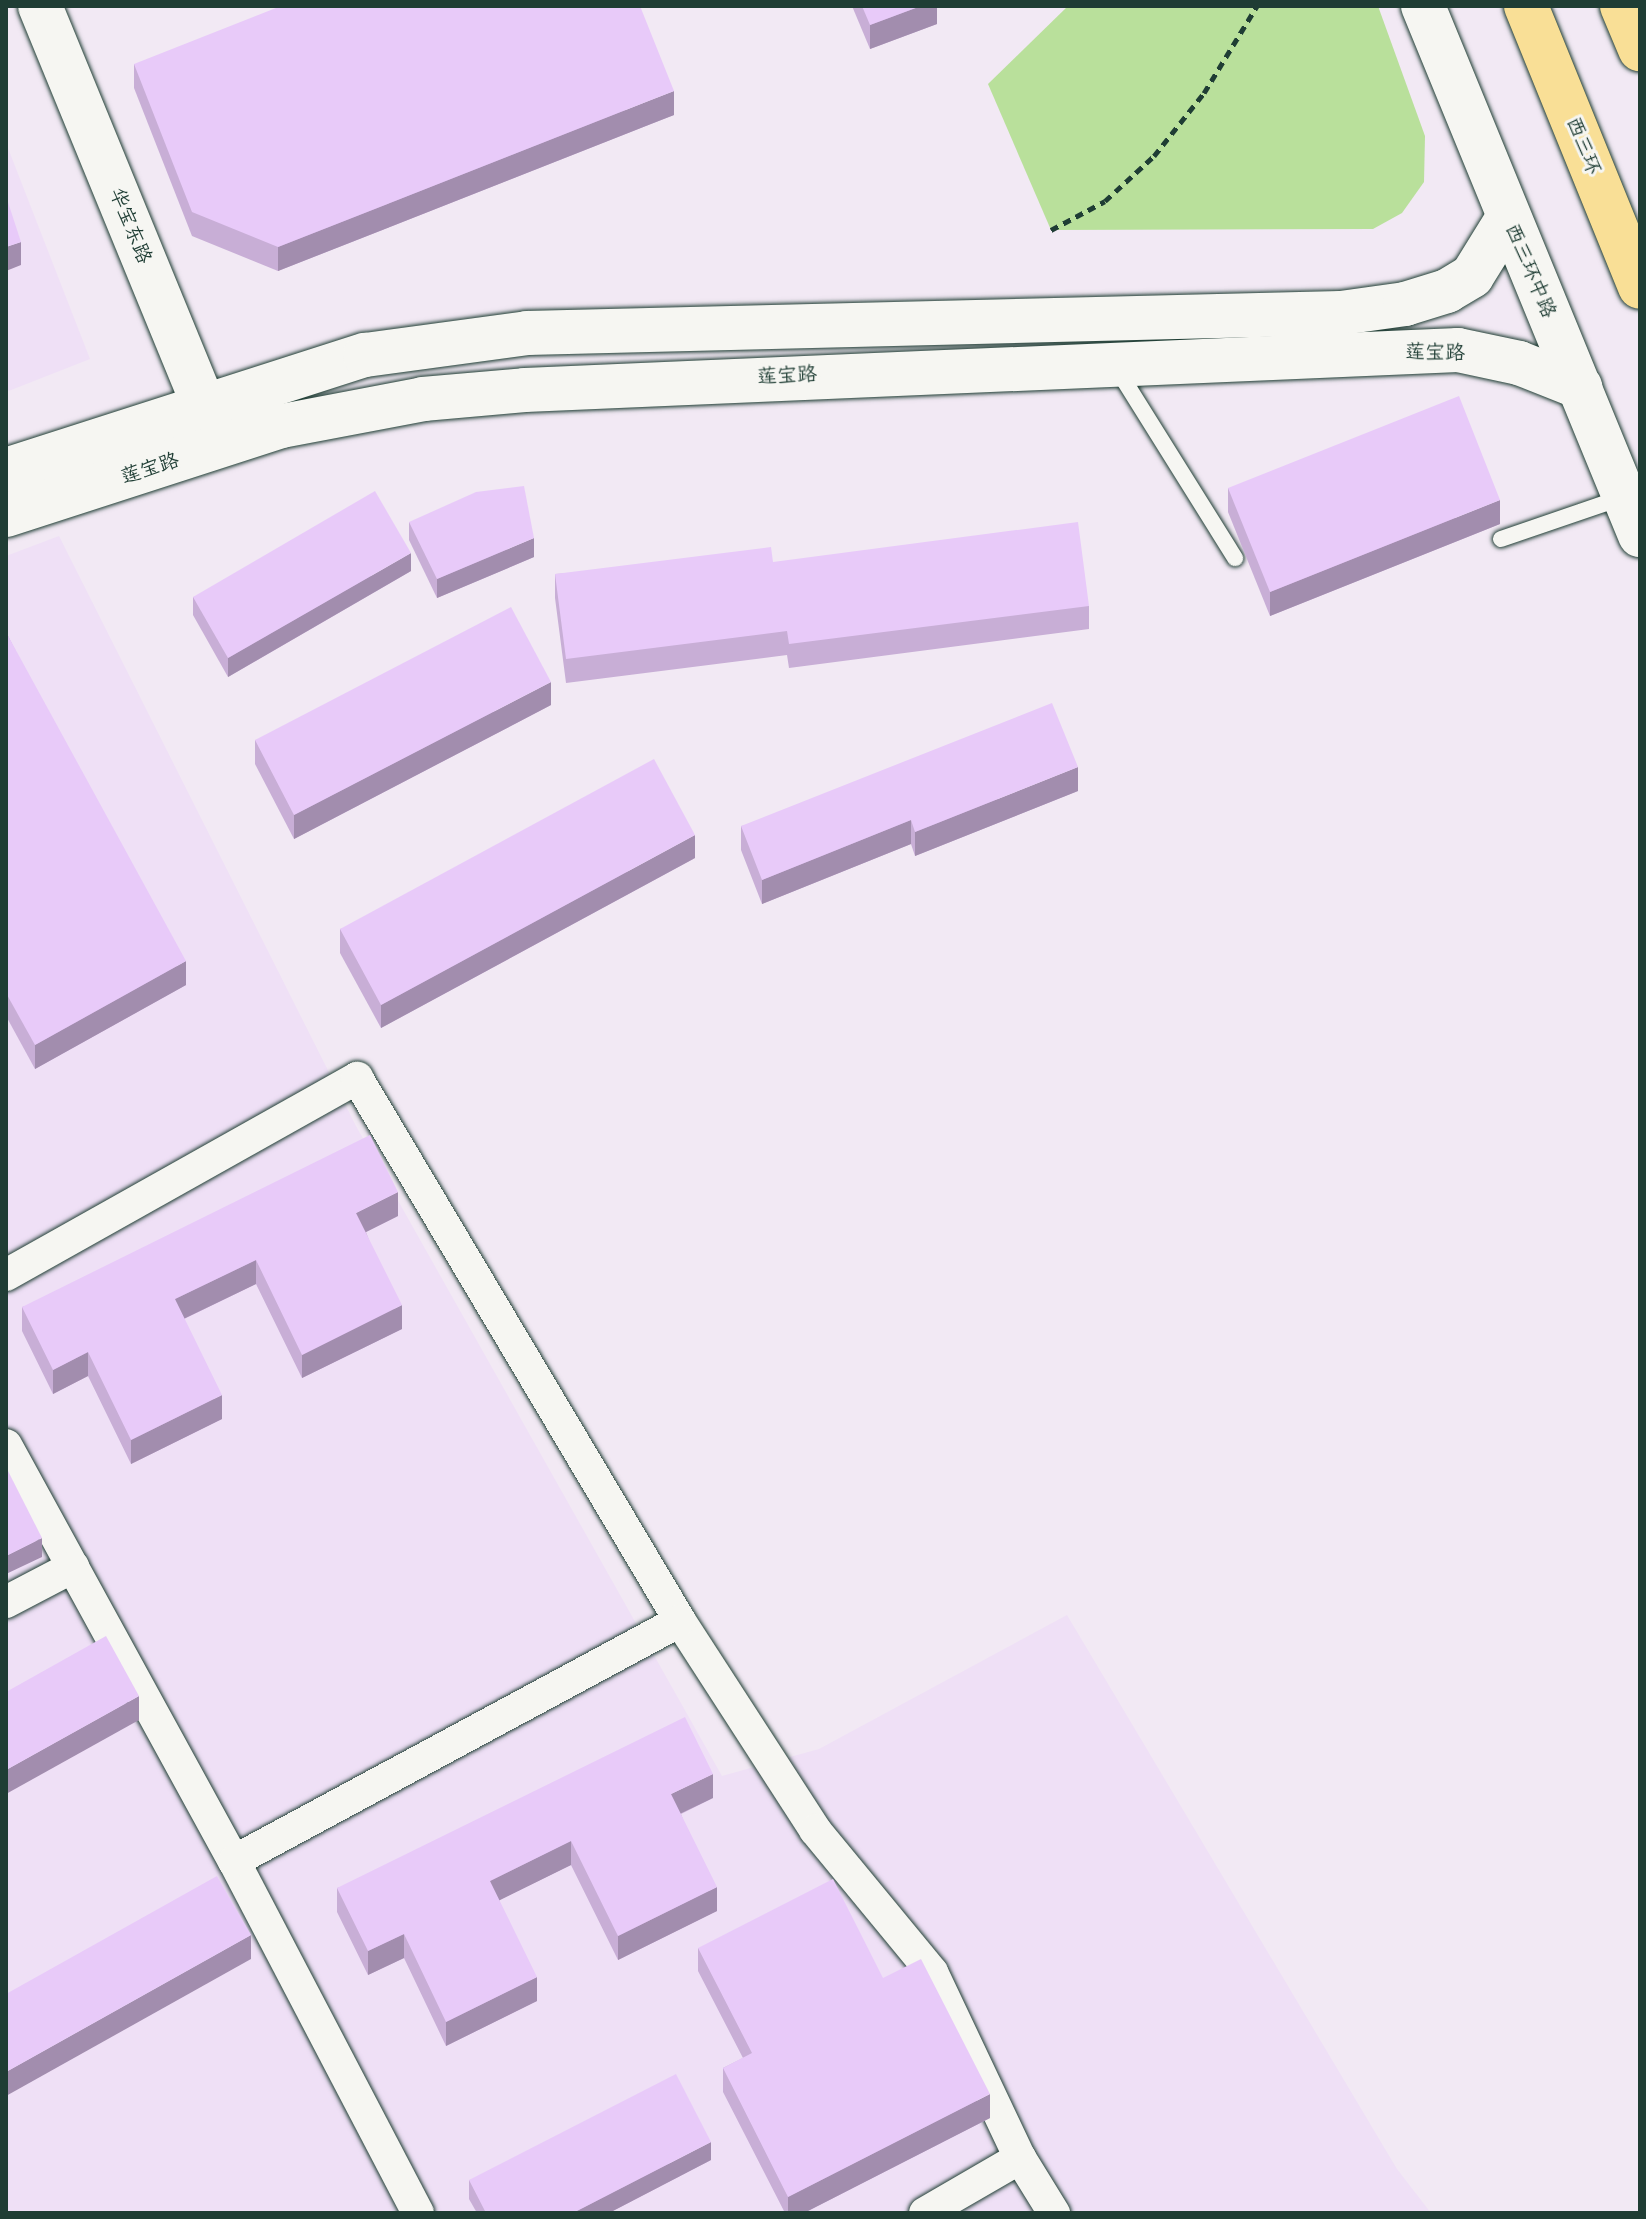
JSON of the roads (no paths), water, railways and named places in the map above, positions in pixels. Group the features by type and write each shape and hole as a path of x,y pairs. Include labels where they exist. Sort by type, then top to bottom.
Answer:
{"highway":[{"name":"西三环","path":"1526,6 1640,287"},
{"path":"1622,6 1640,49"}],"main road":[{"name":"华宝东路","path":"40,6 220,447"},
{"name":"西三环中路","path":"1423,6 1632,516"},
{"path":"6,470 365,355 527,333 1341,313 1405,304 1447,291 1472,276 1508,218"},
{"name":"莲宝路","path":"6,515 282,426 423,399 1112,361 1458,350 1519,363 1580,387"}],"street":[{"path":"6,1275 357,1078 680,1621 815,1830 932,1972 1020,2158 1054,2213"},
{"path":"6,1445 234,1861 418,2213"},
{"path":"6,1602 73,1567"},
{"path":"234,1861 680,1621"},
{"path":"925,2213 1020,2158"}],"lane":[{"path":"1112,361 1235,558"},
{"path":"1501,539 1632,516"}]}
